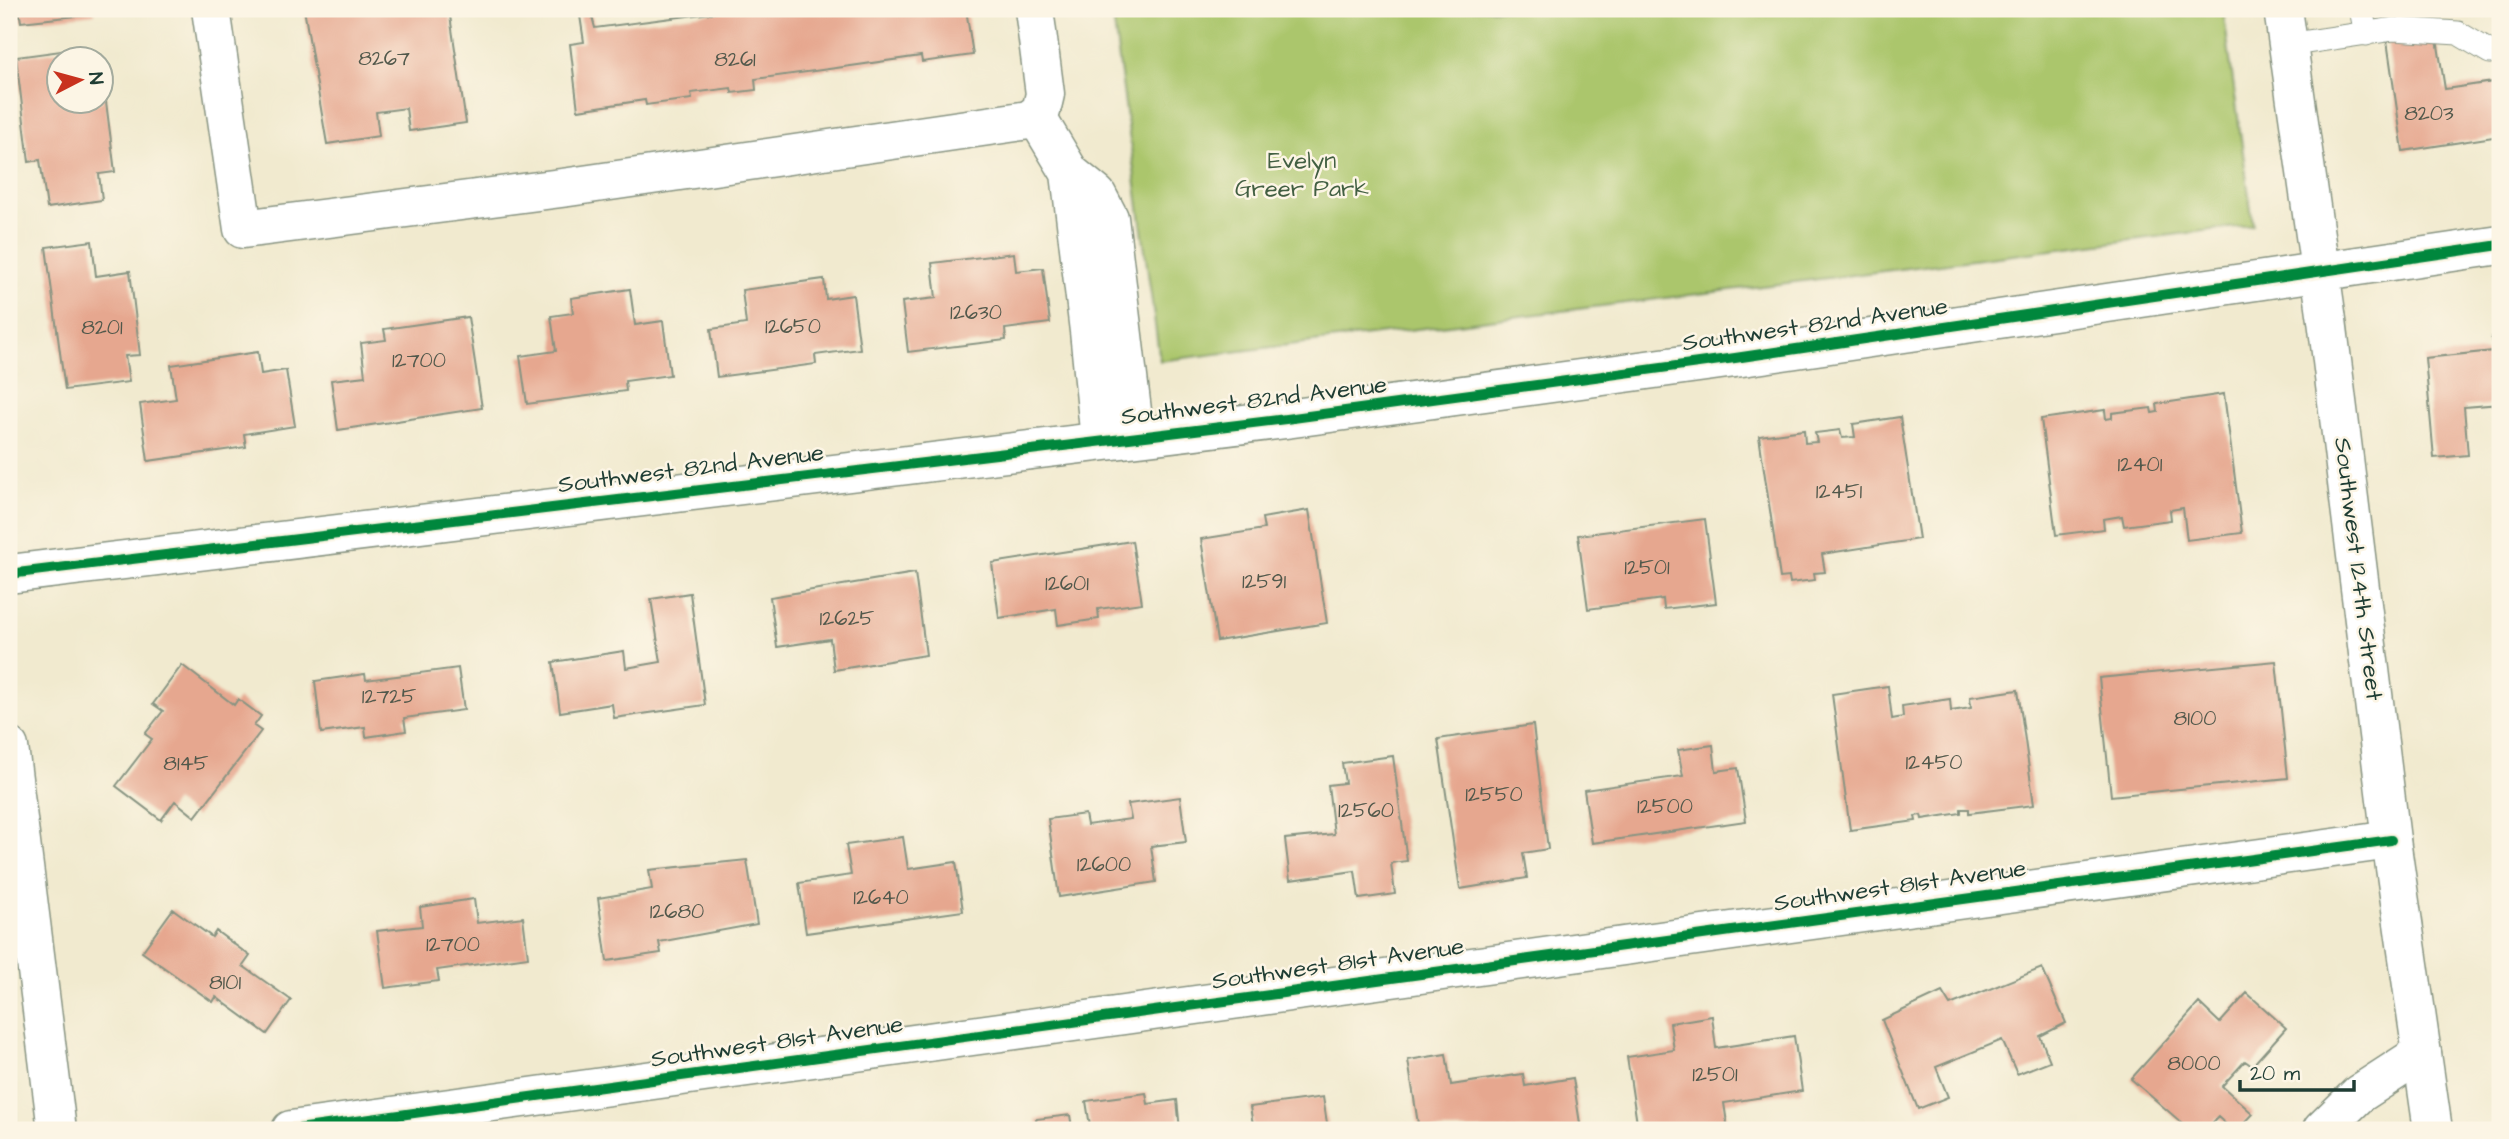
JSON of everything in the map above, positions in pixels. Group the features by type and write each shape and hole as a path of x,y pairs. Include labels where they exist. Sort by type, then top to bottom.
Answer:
{"street":[{"path":"211,9 243,229 596,183 1018,123 1036,116 1041,111 1045,94 1034,9"},
{"name":"Southwest 124th Street","path":"2285,27 2320,271 2391,840 2433,1130"},
{"path":"1036,116 1070,173 1097,195 1109,218 1117,438"},
{"name":"Southwest 82nd Avenue","path":"9,574 1286,419 1597,378 2500,245"},
{"path":"9,747 57,1130"},
{"name":"Southwest 81st Avenue","path":"292,1130 2391,840"},
{"path":"2322,1130 2359,1094 2422,1053"}],"lane":[{"path":"2361,9 2366,34"},
{"path":"2285,27 2366,34 2394,29 2458,33 2490,52 2500,50"}],"green space":[{"name":"Evelyn Greer Park","path":"1112,9 2223,9 2253,225 1160,361"}],"building":[{"path":"19,9 94,9 95,14 21,22"},
{"path":"304,9 449,9 466,123 409,131 406,108 376,112 379,136 327,144"},
{"path":"579,9 590,9 595,28 718,12 718,9 966,9 973,55 922,62 921,56 755,79 756,90 732,93 731,88 691,93 692,99 646,105 645,100 578,110 570,44 584,42"},
{"path":"2436,33 2445,89 2500,81 2500,136 2403,151 2387,41"},
{"path":"46,53 46,116 108,116 115,172 99,174 102,200 47,208 40,160 29,162 16,57"},
{"path":"92,241 96,276 130,271 140,355 125,356 129,382 65,390 46,247"},
{"path":"1014,253 1016,271 1043,268 1050,323 1005,329 1006,340 908,352 902,302 936,298 932,263"},
{"path":"824,279 826,299 853,295 860,349 815,355 816,364 717,377 711,329 746,324 742,290"},
{"path":"630,289 635,325 663,321 670,375 625,381 626,391 527,404 520,356 556,351 551,316 573,313 571,298"},
{"path":"468,317 482,408 338,430 331,380 365,376 361,343 386,340 384,329"},
{"path":"2500,336 2500,404 2464,407 2468,455 2434,458 2425,358 2493,351 2491,337"},
{"path":"258,352 261,374 286,370 295,426 244,434 246,447 148,461 140,404 176,399 171,365"},
{"path":"2224,394 2242,533 2187,540 2183,508 2170,510 2171,520 2124,526 2122,516 2103,519 2104,529 2056,535 2041,419 2105,410 2106,419 2112,418 2112,413 2151,408 2152,413 2158,412 2157,404"},
{"path":"1900,417 1919,539 1822,554 1825,572 1814,573 1815,580 1790,583 1789,577 1780,578 1759,436 1804,430 1805,443 1817,442 1815,433 1840,430 1842,438 1855,437 1853,424"},
{"path":"1309,510 1327,623 1217,641 1201,539 1264,529 1262,518"},
{"path":"1705,519 1716,603 1664,609 1663,599 1588,609 1578,535"},
{"path":"1132,541 1142,603 1098,609 1099,619 1058,625 1056,609 999,618 992,563"},
{"path":"915,573 926,655 834,670 830,639 777,647 770,597"},
{"path":"690,593 705,705 614,718 612,704 560,712 553,662 624,651 626,668 661,662 651,599"},
{"path":"2276,661 2288,778 2111,796 2099,678"},
{"path":"182,665 234,705 238,699 261,716 254,726 261,731 195,817 175,801 161,820 116,786 152,739 145,734 163,711 153,704"},
{"path":"458,668 464,710 404,718 406,731 366,737 365,727 321,733 315,681 365,674 366,680"},
{"path":"1888,686 1892,719 1903,717 1902,706 1950,699 1951,711 1971,708 1970,697 2018,690 2034,805 1969,813 1969,809 1961,809 1961,813 1922,819 1921,815 1915,816 1916,821 1850,830 1832,694"},
{"path":"1533,725 1548,849 1523,853 1527,878 1460,889 1438,739"},
{"path":"1713,745 1716,771 1738,768 1746,821 1592,843 1584,790 1683,776 1678,750"},
{"path":"1393,756 1407,861 1391,863 1395,894 1359,899 1355,871 1290,880 1285,839 1334,834 1328,785 1345,783 1342,763"},
{"path":"1180,797 1186,842 1151,846 1156,882 1059,897 1048,819 1085,814 1087,825 1131,819 1128,804"},
{"path":"903,837 908,869 956,862 963,911 806,933 799,883 851,875 846,845"},
{"path":"747,860 757,924 659,942 661,953 607,961 598,898 652,889 649,870"},
{"path":"474,899 477,923 523,917 528,957 437,970 439,981 385,988 377,931 422,926 420,907"},
{"path":"173,909 212,937 216,931 250,956 243,966 291,1000 267,1034 216,997 213,1002 142,952"},
{"path":"2042,968 2066,1023 2040,1036 2050,1061 2017,1074 2002,1040 1936,1067 1948,1097 1918,1109 1882,1020 1942,992 1950,1005"},
{"path":"2247,993 2286,1028 2252,1066 2245,1061 2222,1086 2253,1114 2238,1130 2232,1130 2218,1117 2206,1130 2197,1123 2190,1130 2131,1079 2199,1003 2220,1023"},
{"path":"1712,1016 1716,1048 1794,1036 1802,1091 1724,1103 1728,1130 1638,1130 1627,1057 1674,1050 1670,1023"},
{"path":"1446,1054 1451,1085 1523,1074 1525,1086 1573,1078 1581,1130 1419,1130 1408,1060"},
{"path":"1146,1093 1148,1104 1177,1100 1180,1130 1038,1130 1036,1119 1070,1115 1072,1128 1090,1126 1086,1101"},
{"path":"1323,1097 1328,1130 1254,1130 1250,1107"}],"cycle path":[{"path":"9,574 1286,419 1735,358 2500,245"},
{"path":"291,1130 2391,840"}]}
